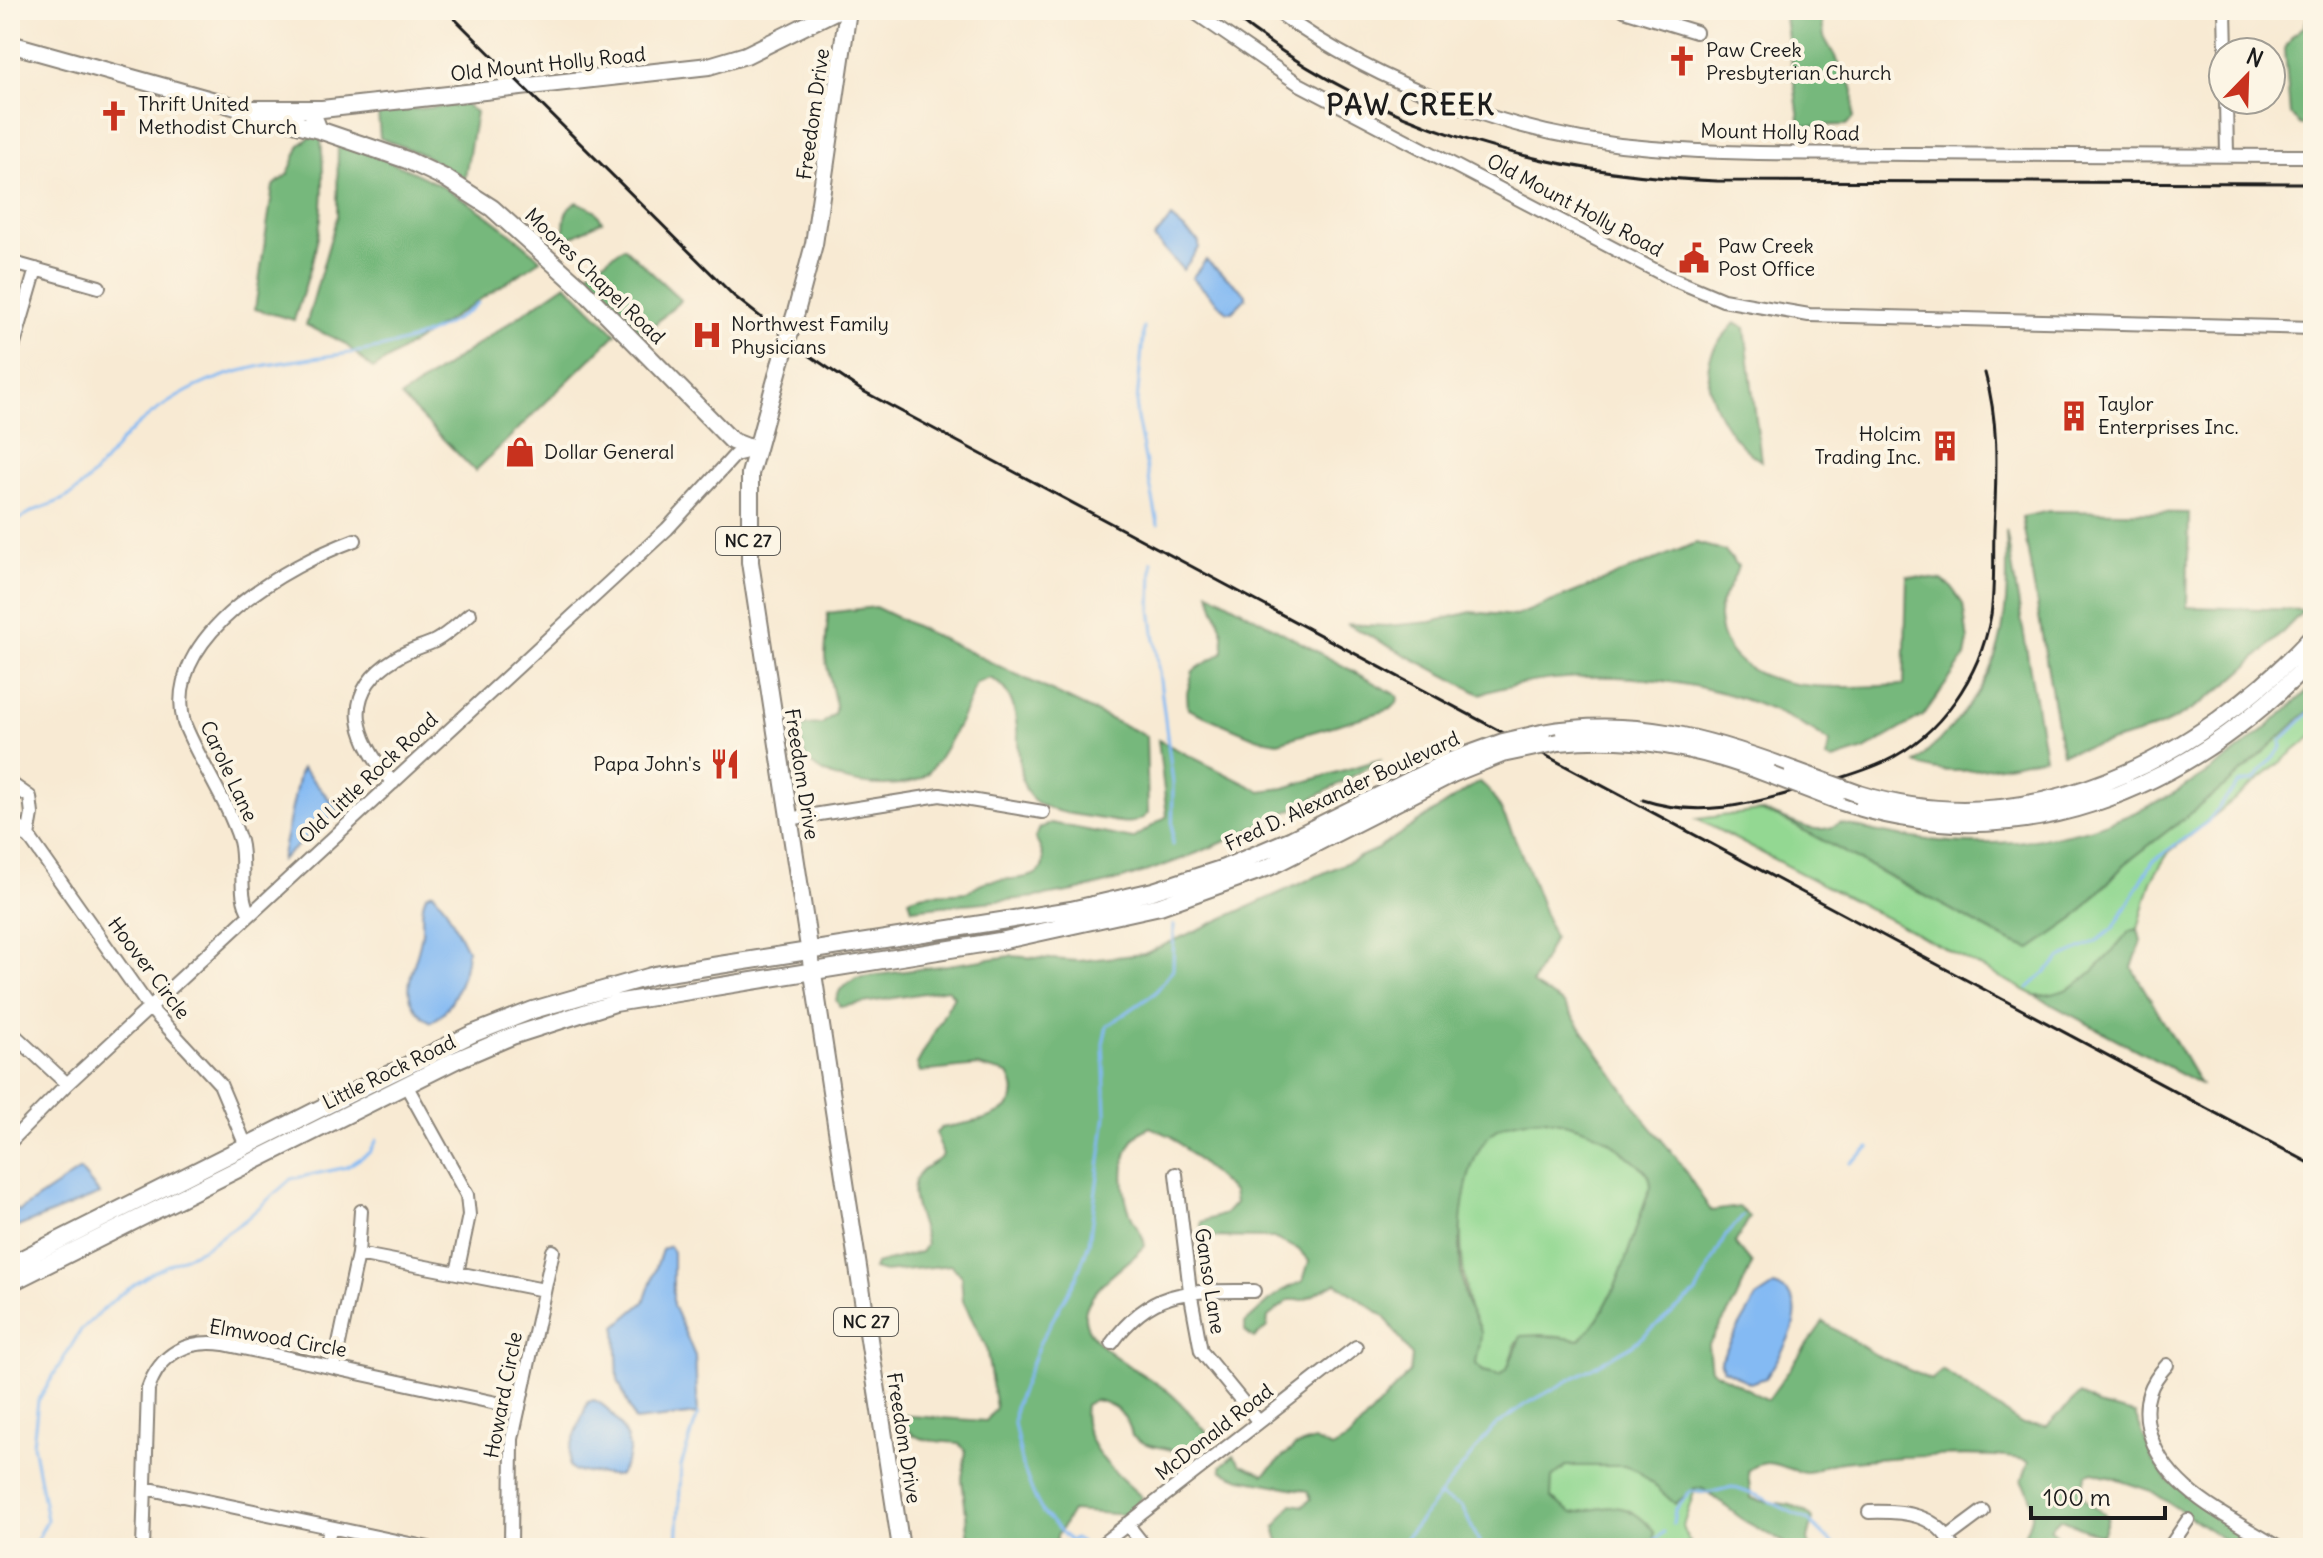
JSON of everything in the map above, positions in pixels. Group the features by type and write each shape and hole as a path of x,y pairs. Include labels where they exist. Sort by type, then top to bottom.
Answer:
{"main road":[{"name":"Old Mount Holly Road","path":"252,109 311,110 709,66 746,55 837,10"},
{"name":"Freedom Drive","path":"848,10 814,244 755,450 748,496 750,562 901,1548"},
{"path":"10,44 252,109"},
{"name":"Moores Chapel Road","path":"252,109 417,165 492,208 538,246 732,441 755,450"},
{"path":"311,110 314,125 319,130"},
{"name":"Fred D. Alexander Boulevard","path":"808,950 1071,910 1153,891 1224,868 1503,742 1542,733 1589,728 1671,732 1724,744 1859,794 1913,805 1972,809 2043,801 2104,784 2161,758 2220,720 2264,685 2313,636"},
{"name":"Fred D. Alexander Boulevard","path":"812,970 1000,941 1160,906 1269,867 1449,768 1559,742 1618,739 1669,744 1716,754 1836,800 1885,814 1961,824 2015,821 2076,810 2137,788 2203,750 2254,714 2313,659"},
{"name":"Little Rock Road","path":"10,1265 472,1034 533,1010 655,975 808,950"},
{"name":"Little Rock Road","path":"10,1283 406,1085 512,1036 605,1006 812,970"}],"street":[{"name":"Old Mount Holly Road","path":"1191,10 1299,84 1668,277 1723,300 1825,316 2313,328"},
{"name":"Mount Holly Road","path":"1275,10 1329,45 1412,86 1507,120 1583,139 1715,152 2313,156"},
{"path":"1624,10 1696,32"},
{"path":"2225,10 2226,36"},
{"path":"2226,116 2227,155"},
{"path":"10,262 99,287"},
{"path":"10,358 36,269"},
{"name":"Old Little Rock Road","path":"10,1142 149,1007 667,529 735,455 755,450"},
{"name":"Carole Lane","path":"250,914 245,906 243,857 237,832 184,723 180,697 183,680 203,642 252,597 288,569 355,540"},
{"path":"393,783 362,739 357,722 364,692 373,678 392,660 437,640 470,614"},
{"path":"10,783 30,797 32,814 28,837"},
{"path":"788,819 940,795 1043,812"},
{"name":"Hoover Circle","path":"10,818 28,837 149,1007 220,1084 246,1146"},
{"path":"10,1031 67,1084"},
{"path":"406,1085 467,1195 469,1215 457,1273"},
{"name":"Ganso Lane","path":"1176,1174 1190,1291 1201,1351 1259,1422"},
{"path":"334,1368 358,1254 361,1211"},
{"name":"Howard Circle","path":"511,1548 510,1464 553,1251"},
{"path":"358,1254 544,1290"},
{"path":"1112,1343 1141,1309 1190,1291 1254,1291"},
{"name":"Elmwood Circle","path":"143,1548 148,1389 159,1366 181,1347 210,1342 519,1408"},
{"name":"McDonald Road","path":"1097,1548 1356,1347"},
{"path":"2167,1365 2150,1387 2146,1403 2151,1442 2158,1456 2171,1476 2190,1492 2279,1548"},
{"path":"145,1488 429,1548"},
{"path":"1869,1512 1915,1514 1934,1524 1951,1543 1983,1511"},
{"path":"2169,1548 2188,1520"},
{"path":"1127,1524 1146,1548"},
{"path":"326,1548 330,1528"}],"green space":[{"path":"1784,10 1824,10 1821,14 1824,37 1854,90 1853,118 1847,125 1800,126"},
{"path":"2309,10 2313,10 2313,124 2301,125 2290,115 2287,45 2292,36 2305,26"},
{"path":"464,104 476,112 465,178 422,154 380,138 378,113"},
{"path":"313,135 321,138 322,210 315,251 294,320 255,309 273,186 288,174 300,145"},
{"path":"338,143 396,164 447,189 494,220 541,260 373,369 344,343 306,325 337,216"},
{"path":"577,202 595,210 602,221 568,239 564,237 565,216 572,204"},
{"path":"624,247 681,300 642,336 583,276"},
{"path":"566,284 616,334 475,471 401,397"},
{"path":"1735,323 1745,328 1761,461 1729,430 1720,416 1710,387 1710,359 1720,340"},
{"path":"2050,511 2189,513 2187,607 2304,610 2253,661 2196,707 2142,733 2062,753 2022,517"},
{"path":"2006,530 2045,757 1961,771 1929,768 1916,763 1966,709 1983,684 1994,659 2006,602"},
{"path":"1696,543 1725,551 1738,566 1721,604 1719,618 1727,645 1743,664 1766,676 1822,687 1904,685 1907,576 1942,580 1952,588 1963,604 1968,641 1965,657 1923,716 1864,750 1833,760 1826,758 1830,742 1792,720 1750,702 1706,689 1661,680 1568,678 1480,694 1347,624 1387,626 1431,622 1471,612 1516,616"},
{"path":"1209,592 1398,696 1397,703 1391,709 1278,742 1256,738 1188,709 1187,693 1193,671 1223,652 1223,633"},
{"path":"875,607 1146,736 1148,813 1140,820 1125,823 1065,813 1041,805 1029,794 1022,780 1013,705 1005,689 990,678 976,683 944,751 920,779 878,785 845,780 817,768 804,753 801,730 806,725 822,724 834,714 836,706 825,657 828,613"},
{"path":"2313,685 2313,707 2234,779 2125,864 2074,919 2031,949 2011,942 1780,817 1811,828 1830,828 1840,823 1912,838 1978,843 2039,839 2097,826 2153,804 2206,773 2259,734"},
{"path":"2313,707 2313,736 2169,852 2151,881 2138,929 2130,932 2088,976 2063,991 2049,995 2034,995 1697,819 1760,811 1779,817 2011,942 2031,949 2074,919 2125,864 2234,779"},
{"path":"1158,740 1260,791 1284,788 1382,759 1240,835 1127,878 1045,896 912,909 909,899 916,896 966,892 982,883 1038,873 1043,866 1042,854 1035,838 1040,828 1051,823 1133,839 1167,816"},
{"path":"1479,782 1489,790 1521,852 1554,938 1532,984 1564,1004 1645,1120 1676,1157 1711,1211 1739,1207 1750,1217 1735,1243 1752,1264 1736,1300 1708,1346 1711,1370 1768,1400 1823,1322 1876,1355 1931,1380 1943,1370 2021,1424 2047,1426 2080,1394 2097,1405 2135,1414 2153,1460 2168,1480 2266,1548 2237,1548 2151,1491 2094,1472 2087,1474 2081,1487 2085,1499 2108,1517 2102,1536 2060,1519 2050,1529 2073,1548 2019,1548 2032,1514 2031,1499 2022,1480 2029,1462 1963,1455 1847,1462 1804,1472 1765,1463 1748,1471 1751,1498 1799,1508 1813,1519 1808,1539 1810,1548 1786,1548 1784,1542 1746,1522 1703,1489 1695,1488 1675,1504 1638,1471 1624,1466 1566,1466 1552,1478 1551,1498 1573,1513 1617,1507 1635,1513 1654,1531 1655,1548 1281,1548 1275,1527 1292,1504 1303,1506 1311,1499 1308,1491 1241,1479 1222,1471 1221,1466 1234,1455 1241,1465 1264,1474 1294,1447 1314,1440 1332,1448 1348,1439 1410,1372 1412,1356 1385,1317 1336,1283 1304,1300 1289,1300 1268,1317 1267,1327 1254,1338 1245,1331 1245,1323 1281,1291 1303,1281 1309,1261 1298,1249 1273,1238 1202,1237 1201,1222 1225,1214 1235,1203 1233,1192 1171,1136 1150,1127 1131,1143 1123,1180 1132,1218 1145,1246 1096,1291 1086,1309 1086,1322 1103,1347 1175,1398 1208,1434 1209,1441 1198,1452 1188,1455 1144,1443 1132,1436 1119,1411 1094,1400 1085,1405 1085,1419 1093,1445 1111,1468 1142,1497 1127,1515 1072,1511 1057,1536 1056,1548 970,1548 962,1479 966,1451 958,1443 915,1436 897,1415 986,1421 996,1408 986,1347 963,1301 961,1275 951,1265 885,1272 873,1269 875,1264 921,1252 926,1245 913,1187 922,1170 943,1155 936,1133 941,1128 995,1115 1012,1100 1013,1089 1008,1074 978,1066 920,1072 917,1064 954,996 948,989 840,1007 836,1000 840,990 856,978 1011,956 1078,961 1144,954 1377,849","holes":["1545,1119 1591,1131 1610,1142 1645,1170 1651,1187 1623,1268 1594,1324 1580,1340 1521,1336 1507,1369 1500,1375 1483,1371 1476,1364 1481,1333 1468,1306 1461,1266 1460,1241 1466,1190 1481,1147 1492,1133 1510,1124"]},
{"path":"2138,929 2141,941 2132,968 2200,1084 2034,995 2049,995 2076,984 2100,965 2130,931"},
{"path":"1545,1119 1601,1136 1645,1170 1651,1187 1623,1268 1594,1324 1580,1340 1541,1335 1516,1342 1507,1369 1500,1375 1483,1371 1476,1364 1477,1351 1467,1299 1461,1236 1466,1176 1476,1151 1492,1132 1510,1123"},
{"path":"1689,1461 1718,1495 1694,1492 1683,1526 1690,1544 1662,1548 1635,1516 1566,1521 1541,1498 1548,1463"}],"water":[{"path":"1171,218 1199,242 1199,248 1183,270 1154,238"},
{"path":"1206,260 1246,294 1246,298 1232,312 1227,312 1192,278"},
{"path":"302,768 339,810 281,860 299,774"},
{"path":"433,892 446,908 467,950 464,969 452,1000 431,1022 419,1012 409,991 422,932 423,904 426,895"},
{"path":"80,1170 100,1194 10,1230 10,1206 19,1211"},
{"path":"669,1246 673,1252 673,1305 695,1356 698,1414 635,1421 618,1380 616,1326 644,1302 662,1250"},
{"path":"1774,1286 1787,1293 1794,1302 1793,1328 1766,1378 1750,1383 1723,1369 1720,1360 1756,1298"},
{"path":"594,1400 612,1415 626,1438 628,1455 618,1476 574,1471 569,1466 570,1449 585,1409 588,1402"}],"waterway":[{"path":"10,529 33,511 72,494 141,422 196,387 267,365 377,348 413,339 446,325 478,303"},
{"path":"1144,327 1136,413 1158,524"},
{"path":"1152,562 1151,609 1173,783 1172,845"},
{"path":"2028,988 2061,958 2095,942 2113,929 2153,861 2207,822 2238,784 2254,780 2282,747 2281,741 2313,709"},
{"path":"1087,1546 1075,1539 1070,1541 1043,1513 1034,1496 1023,1467 1014,1423 1015,1406 1040,1342 1077,1276 1089,1243 1106,1115 1103,1044 1107,1026 1155,993 1173,969 1174,925"},
{"path":"33,1548 47,1520 33,1444 38,1401 81,1330 118,1296 153,1272 204,1248 245,1220 291,1179 347,1167 370,1152 377,1140"},
{"path":"1850,1163 1869,1148"},
{"path":"1398,1548 1493,1428 1523,1406 1631,1346 1696,1293 1726,1235 1743,1216"},
{"path":"677,1548 681,1466 698,1414"},
{"path":"1673,1523 1675,1510 1691,1491 1708,1493 1732,1487 1761,1497 1809,1521 1837,1548"},
{"path":"1441,1497 1462,1507 1482,1548"},
{"path":"1646,1548 1664,1532"}],"railway":[{"path":"446,10 734,296 806,353 861,390 2313,1165"},
{"path":"1226,10 1281,50 1338,85 1396,113 1457,136 1583,168 1717,181 2313,183"},
{"path":"1643,800 1704,809 1783,795 1884,762 1905,750 1940,720 1955,701 1978,660 1991,615 1996,451 1993,412 1985,373"}],"place":[{"name":"Paw Creek Presbyterian Church","path":"1682,61"},
{"name":"Thrift United Methodist Church","path":"114,116"},
{"name":"Paw Creek Post Office","path":"1694,258"},
{"name":"Northwest Family Physicians","path":"707,335"},
{"name":"Taylor Enterprises Inc.","path":"2074,416"},
{"name":"Holcim Trading Inc.","path":"1945,446"},
{"name":"Dollar General","path":"520,452"},
{"name":"Papa John's","path":"725,764"}],"district":[{"name":"PAW CREEK","path":"1411,105"}]}
